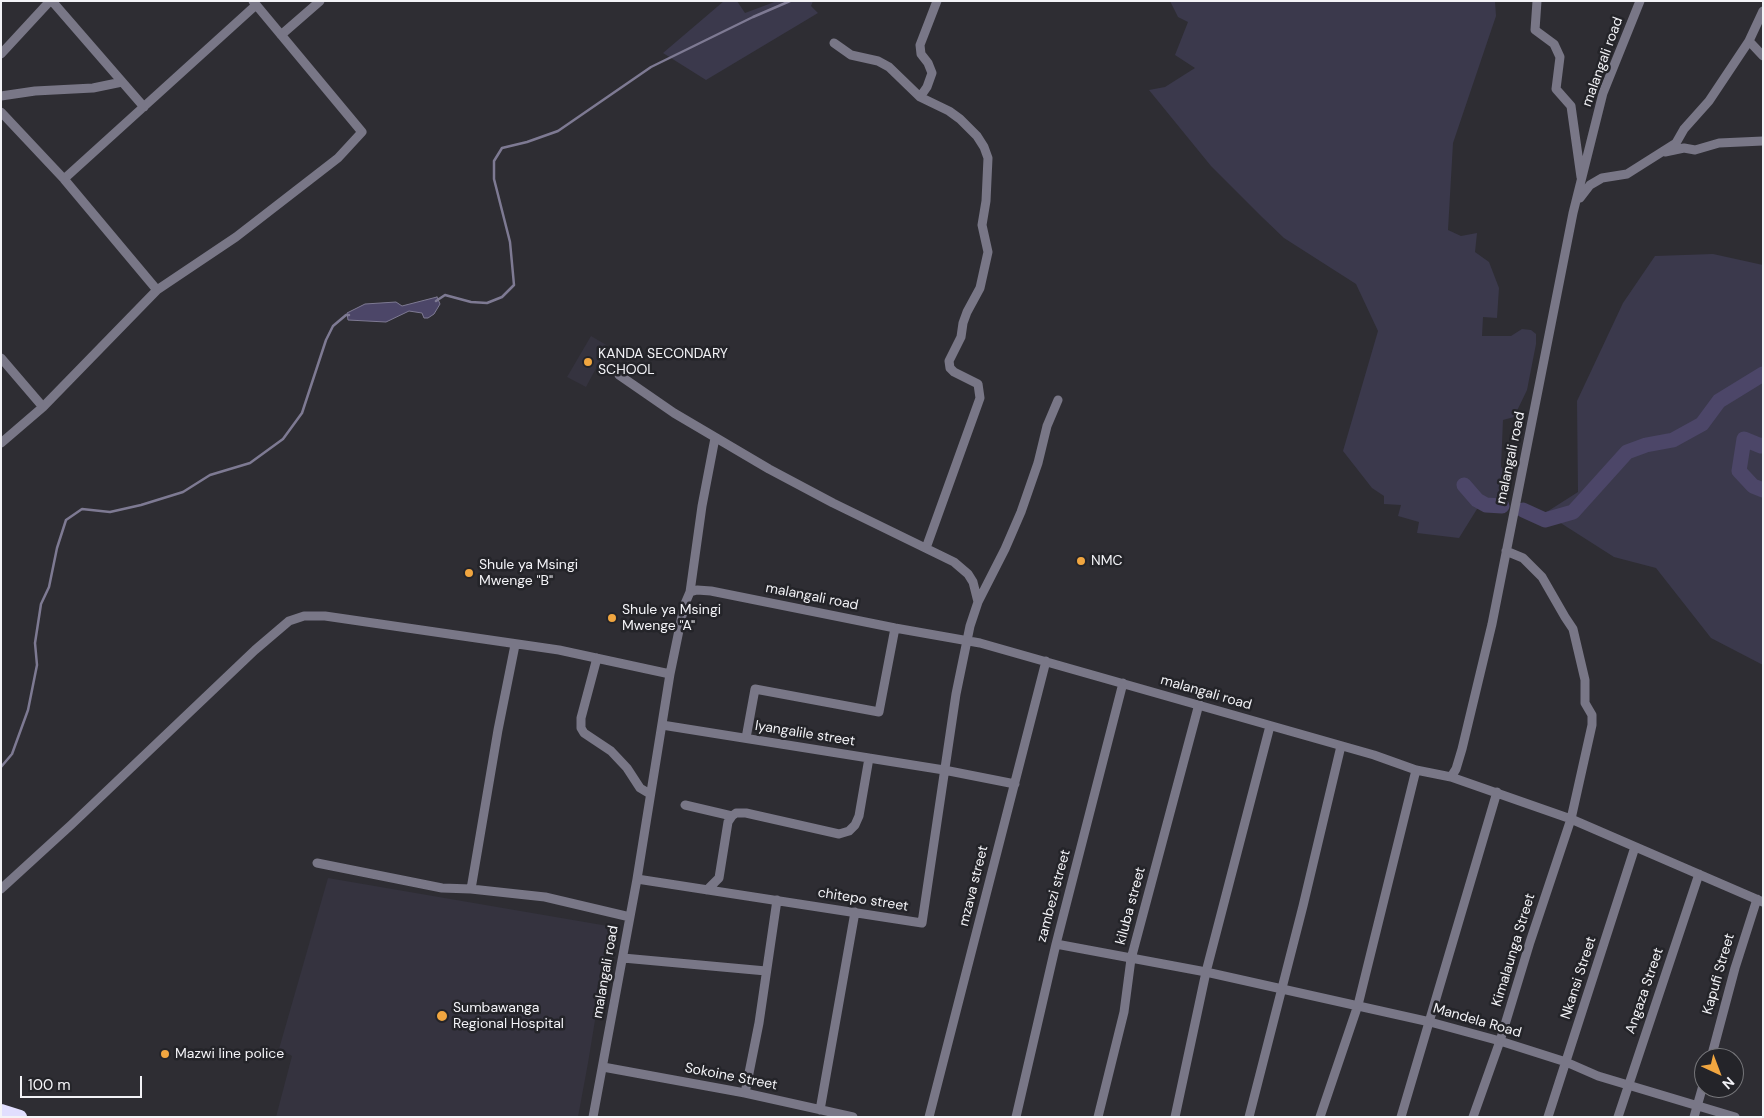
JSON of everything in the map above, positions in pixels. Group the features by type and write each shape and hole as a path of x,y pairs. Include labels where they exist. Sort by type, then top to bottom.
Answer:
{"highway":[{"path":"1,1111 20,1117"}],"street":[{"path":"1,54 51,1 144,107"},
{"path":"281,35 320,1"},
{"path":"920,97 927,87 932,73 928,63 921,54 920,45 936,1"},
{"path":"1537,1 1535,30 1554,44 1560,56 1556,89 1571,106 1582,182"},
{"name":"malangali road","path":"594,1117 637,879 670,674 684,606 690,592 696,590 711,591 980,643 1199,704 1374,755 1416,770 1442,777 1451,777 1458,762 1471,716 1492,624 1573,213 1603,93 1640,1"},
{"path":"1,443 43,407 157,290 252,225 338,158 362,132 254,3 144,107 64,179"},
{"path":"1573,213 1582,194 1590,185 1602,178 1627,174 1676,143 1684,129 1709,101 1750,41 1763,12"},
{"path":"1750,41 1763,56"},
{"path":"834,43 851,55 878,61 888,67 920,97 949,110 970,128 984,147 988,158 986,201 982,225 988,252 980,288 965,317 961,337 949,361 950,368 954,372 978,384 980,398 926,548"},
{"path":"1,96 35,91 93,88 122,82"},
{"path":"1,112 64,179 157,290"},
{"path":"1658,154 1684,148 1695,150 1719,142 1763,141"},
{"path":"1,358 43,407"},
{"path":"619,375 674,413 800,486 954,562 968,574 973,582 978,602"},
{"name":"chitepo street","path":"637,879 855,912 922,926 944,770 967,641 978,602 1005,549 1021,512 1058,400"},
{"path":"690,592 702,506 715,438"},
{"name":"Kimalaunga Street","path":"1473,1117 1500,1042 1530,942 1571,820 1581,769 1591,735 1593,718 1585,703 1585,680 1575,633 1542,576 1523,558 1506,550"},
{"path":"1,889 255,650 289,621 304,616 325,616 559,650 670,674"},
{"path":"746,738 755,689 879,712 895,628"},
{"path":"471,889 498,730 515,645"},
{"path":"597,658 581,718 581,728 584,733 611,751 640,788 650,794"},
{"name":"mzava street","path":"929,1117 1046,661"},
{"name":"zambezi street","path":"1016,1117 1056,944 1123,683"},
{"name":"kiluba street","path":"1098,1117 1124,1012 1131,959 1199,704"},
{"name":"lyangalile street","path":"662,725 944,770 1015,784"},
{"path":"1175,1117 1206,972 1270,726"},
{"path":"1249,1117 1303,906 1341,746"},
{"path":"707,890 719,878 728,822 736,813 839,834 850,831 859,816 868,758"},
{"path":"1320,1117 1358,1005 1416,770"},
{"path":"1451,777 1571,820 1760,900"},
{"path":"1401,1117 1497,792"},
{"path":"685,805 732,816"},
{"name":"Nkansi Street","path":"1548,1117 1635,847"},
{"path":"317,863 442,888 471,889 546,897 630,917"},
{"name":"Angaza Street","path":"1618,1117 1699,874"},
{"path":"745,1093 759,1023 777,900"},
{"name":"Kapufi Street","path":"1714,1048 1739,953 1760,900"},
{"path":"820,1110 855,912"},
{"path":"1056,944 1206,972"},
{"path":"623,958 766,971"},
{"name":"Mandela Road","path":"1206,972 1430,1022 1566,1062 1598,1076 1698,1104 1735,1117"},
{"name":"Sokoine Street","path":"603,1067 745,1093 851,1117"},
{"path":"1694,1117 1700,1098"}],"shaded area":[{"path":"724,1 737,1 745,13 777,1 813,1 811,6 818,13 706,80 663,53"},
{"path":"1170,1 1495,1 1496,16 1453,143 1448,230 1461,236 1477,233 1475,252 1489,262 1499,288 1497,318 1483,317 1482,336 1511,336 1522,329 1531,330 1536,334 1536,344 1527,390 1514,417 1503,420 1501,467 1513,479 1502,506 1477,509 1459,538 1417,533 1419,522 1398,516 1401,505 1384,504 1384,496 1372,488 1343,451 1378,331 1356,284 1284,238 1211,166 1149,90 1165,87 1195,68 1175,55 1188,22 1178,17"},
{"path":"1713,254 1763,265 1763,665 1711,638 1656,568 1614,557 1545,513 1578,492 1577,401 1623,303 1655,256"},
{"path":"437,297 440,304 434,314 428,318 424,318 422,313 409,311 386,322 348,320 347,313 365,304 396,302 402,306"},
{"name":"KANDA SECONDARY SCHOOL","path":"591,336 608,346 586,387 567,377"},
{"name":"Sumbawanga Regional Hospital","path":"328,878 608,926 609,935 578,1117 276,1117 292,1056 279,1049"}],"waterway":[{"path":"436,301 445,295 471,302 487,303 502,297 514,285 510,242 494,179 494,161 502,148 527,142 558,131 651,67 790,1"},
{"path":"1,767 12,754 28,710 37,665 35,643 41,604 49,587 57,548 66,520 82,509 110,512 183,492 210,475 250,463 283,439 302,413 326,340 333,326 346,315 349,315"},
{"path":"1523,510 1545,520 1573,512 1627,452 1646,445 1673,440 1702,424 1719,401 1763,374"},
{"path":"1763,445 1761,446 1744,439 1739,471 1753,486 1763,490"},
{"path":"1464,485 1477,500 1486,505 1502,506"}],"place":[{"name":"KANDA SECONDARY SCHOOL","path":"588,362"},
{"name":"NMC","path":"1081,561"},
{"name":"Shule ya Msingi Mwenge \"B\"","path":"469,573"},
{"name":"Shule ya Msingi Mwenge \"A\"","path":"612,618"},
{"name":"Sumbawanga Regional Hospital","path":"442,1016"},
{"name":"Mazwi line police","path":"165,1054"}]}
